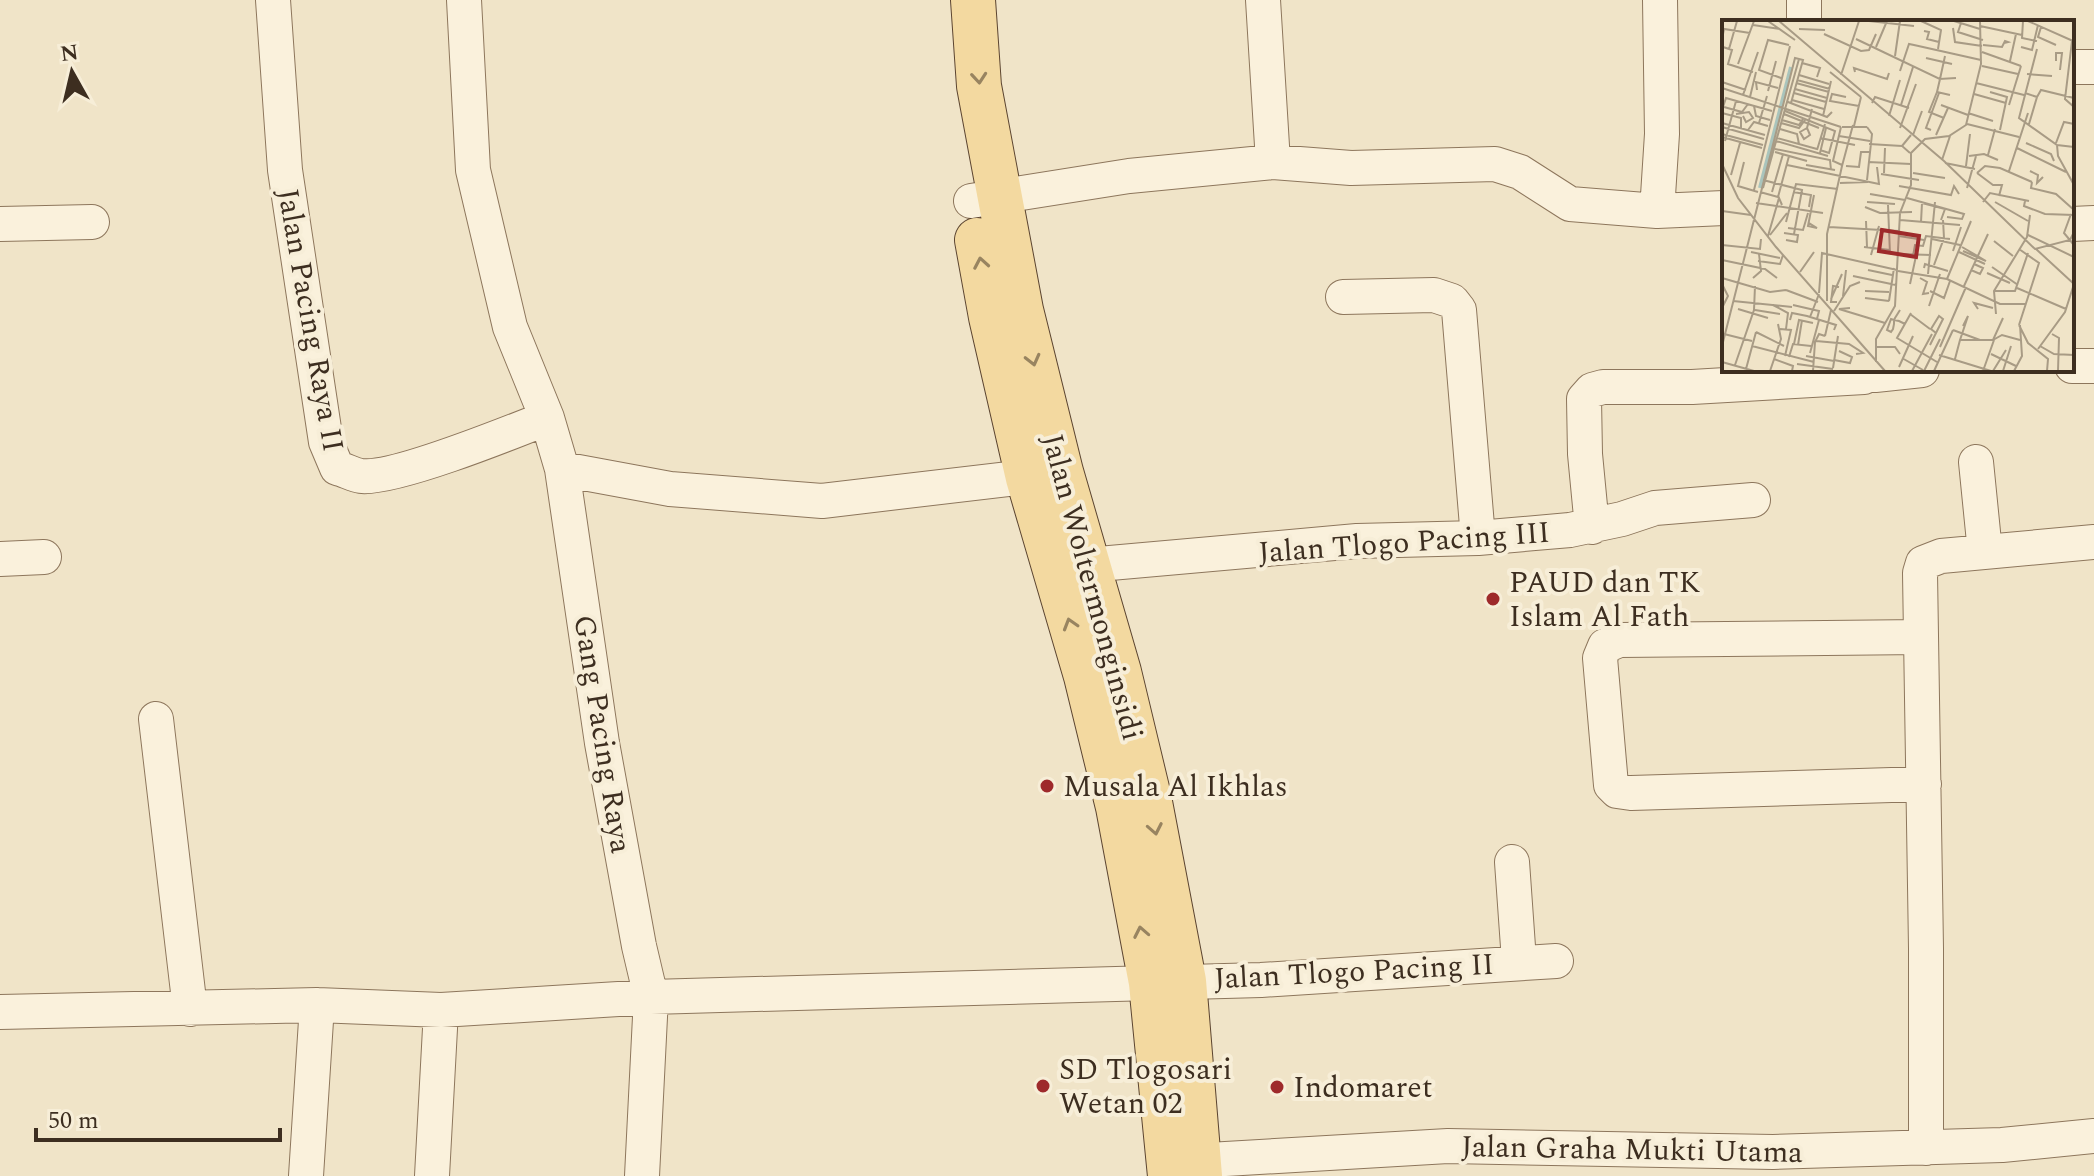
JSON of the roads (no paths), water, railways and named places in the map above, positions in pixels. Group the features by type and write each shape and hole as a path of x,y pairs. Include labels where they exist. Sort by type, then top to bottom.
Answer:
{"main road":[{"name":"Jalan Woltermonginsidi","path":"945,0 950,87 986,199"},
{"name":"Jalan Woltermonginsidi","path":"973,0 986,199 1006,314 1044,475 1102,674 1118,807 1167,982 1185,1169"}],"street":[{"name":"Jalan Pacing Raya II","path":"273,0 285,170 326,442 337,468 363,476 393,471 547,418"},
{"name":"Gang Pacing Raya","path":"464,0 473,170 510,327 547,418 562,469 602,743 651,997 642,1176"},
{"path":"1263,0 1273,162"},
{"path":"1657,211 1662,134 1660,0"},
{"path":"986,199 1129,176 1273,162 1351,168 1495,164 1520,172 1570,204 1657,211 1722,208"},
{"path":"0,224 92,222"},
{"path":"2074,224 2094,223"},
{"path":"1343,297 1434,295 1452,301 1459,310 1478,538"},
{"path":"1592,527 1585,454 1584,399 1592,390 1603,387 1692,387 1903,372"},
{"path":"1976,462 1985,552"},
{"path":"562,469 670,489 822,501 1044,475"},
{"name":"Jalan Tlogo Pacing III","path":"1071,566 1357,541 1478,538 1592,527 1655,508 1753,500"},
{"path":"1926,1148 1920,573 1923,563 1941,556 2094,542"},
{"path":"0,559 44,557"},
{"path":"1921,637 1619,640 1605,646 1600,658 1611,785 1617,791 1924,784"},
{"path":"156,719 190,1009"},
{"path":"1512,862 1519,961"},
{"name":"Jalan Tlogo Pacing II","path":"0,1012 317,1005 441,1010 651,997 1261,980 1556,961"},
{"path":"306,1176 317,1005"},
{"path":"432,1176 441,1010"},
{"name":"Jalan Graha Mukti Utama","path":"1185,1169 1448,1146 1773,1152 2002,1145 2094,1136"}],"place":[{"name":"PAUD dan TK Islam Al Fath","path":"1493,599"},
{"name":"Musala Al Ikhlas","path":"1047,786"},
{"name":"SD Tlogosari Wetan 02","path":"1043,1086"},
{"name":"Indomaret","path":"1277,1087"}]}
